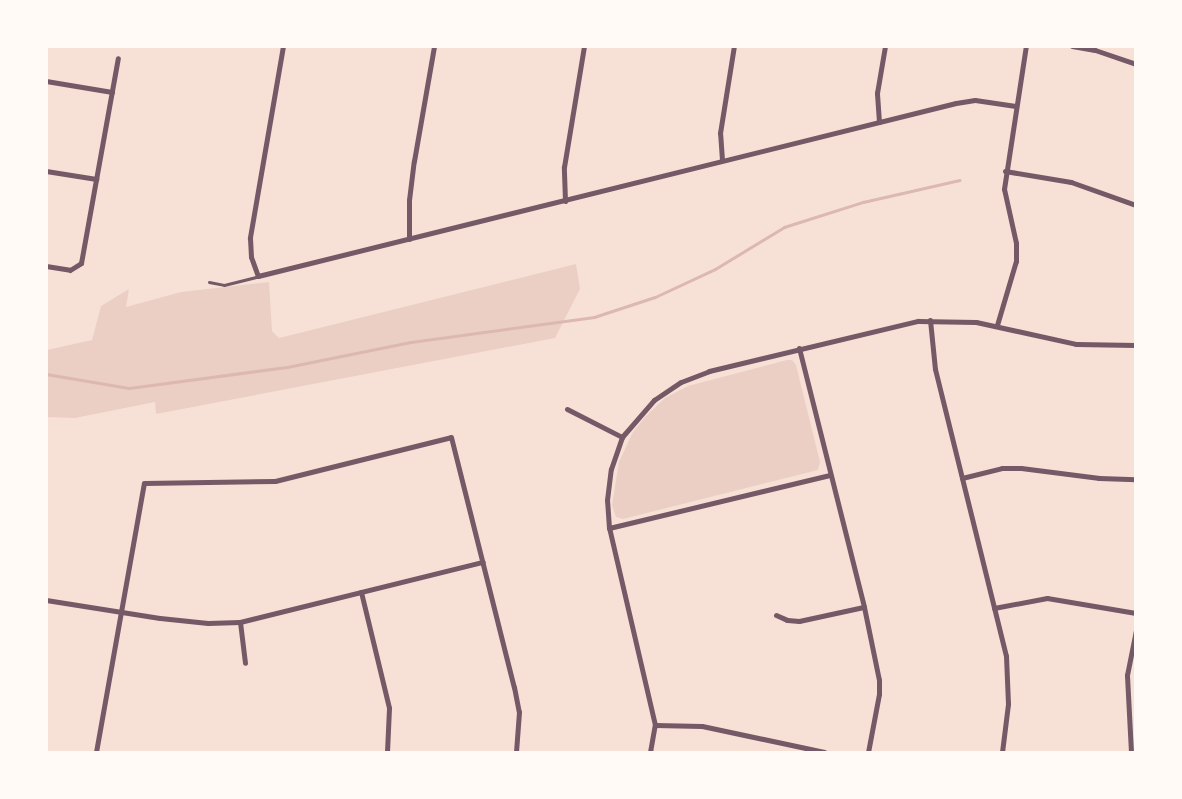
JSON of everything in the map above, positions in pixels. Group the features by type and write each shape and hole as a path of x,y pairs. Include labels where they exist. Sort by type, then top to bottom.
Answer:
{"street":[{"path":"283,46 250,238 251,257 258,276 723,160 975,100 1016,106"},
{"path":"409,239 409,200 414,161 434,46"},
{"path":"565,201 564,166 584,46"},
{"path":"723,160 720,133 734,46"},
{"path":"879,122 877,93 885,46"},
{"path":"997,325 1016,261 1016,243 1004,189 1026,46"},
{"path":"1072,46 1095,50 1136,64"},
{"path":"46,266 70,270 81,263 118,58"},
{"path":"46,81 112,92"},
{"path":"46,171 96,179"},
{"path":"1005,171 1071,182 1136,205"},
{"path":"930,320 935,369 1002,634 1008,675 1008,704 1002,753"},
{"path":"650,753 655,725 609,528 608,486 622,437 644,410 681,382 709,371 900,323 957,320 997,325 1055,340 1103,346 1136,345"},
{"path":"799,348 864,607 880,687 868,753"},
{"path":"567,409 622,437"},
{"path":"96,753 144,483 275,481 451,437 519,712 516,753"},
{"path":"962,478 1002,468 1021,468 1099,478 1136,479"},
{"path":"609,528 830,475"},
{"path":"46,600 120,613 208,623 240,622 483,562"},
{"path":"361,592 389,708 387,753"},
{"path":"994,608 1047,598 1136,613"},
{"path":"776,615 798,621 864,607"},
{"path":"240,622 245,663"},
{"path":"1131,753 1127,675 1136,630"},
{"path":"655,725 702,726 824,753"},
{"path":"782,753 783,745"}],"lane":[{"path":"209,282 224,285 258,276"}],"shaded area":[{"path":"576,264 580,289 555,338 156,414 155,402 75,418 47,417 47,350 92,340 101,306 129,289 126,307 181,292 269,282 272,331 279,338"},
{"path":"792,360 796,365 820,462 818,470 623,519 616,517 612,505 619,462 633,432 665,398 688,386"}],"waterway":[{"path":"46,374 129,388 287,367 411,342 594,317 655,297 715,269 784,227 863,202 960,180"}]}
